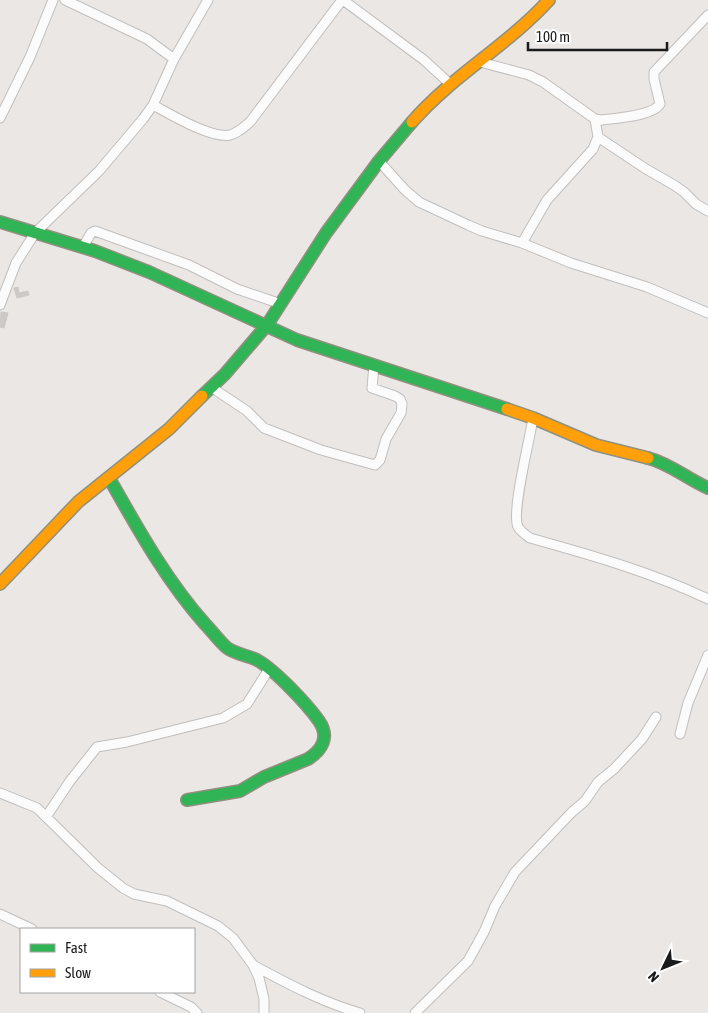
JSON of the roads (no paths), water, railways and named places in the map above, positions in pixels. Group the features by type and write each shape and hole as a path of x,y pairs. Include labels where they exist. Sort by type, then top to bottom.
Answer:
{"street":[{"path":"0,118 30,57 51,2 41,0"},
{"path":"64,0 147,39 174,59"},
{"path":"0,305 16,264 36,233 99,171 153,105 174,59 208,0"},
{"path":"153,105 207,131 223,135 239,131 250,122 342,0 424,60 450,84"},
{"path":"0,584 78,502 169,429 225,374 267,325 326,233 379,161 416,118 450,84 530,21 549,0"},
{"path":"480,62 529,75 543,82 595,119 602,120 649,112 659,107 654,72 708,16"},
{"path":"522,243 547,200 558,186 590,154 598,138 595,119"},
{"path":"598,138 674,185 696,204 708,210"},
{"path":"379,161 418,202 482,231 522,243 571,263 647,287 708,313"},
{"path":"0,222 83,247 148,272 297,340 533,418 596,445 659,461 692,481 708,488"},
{"path":"83,247 91,233 95,230 189,265 237,289 281,304"},
{"path":"211,387 246,411 264,428 321,450 375,465 380,460 386,439 401,413 402,404 400,399 395,396 372,388 374,365"},
{"path":"533,418 517,499 516,518 520,530 530,538 614,562 687,589 708,599"},
{"path":"109,478 156,559 194,610 226,647 255,658 269,669 319,721 324,730 325,737 319,750 304,760 265,776 243,790 187,800"},
{"path":"680,734 688,703 708,655"},
{"path":"46,817 70,781 97,747 127,742 223,718 248,704 269,669"},
{"path":"416,1013 468,961 495,906 515,872 572,812 582,804 600,780 614,769 642,739 656,717"},
{"path":"0,793 37,808 98,868 123,888 134,894 167,901 218,926 233,938 259,978 264,999 264,1013"},
{"path":"0,914 30,928"},
{"path":"252,965 300,991 360,1013"},
{"path":"162,993 191,1007 197,1013"}]}
